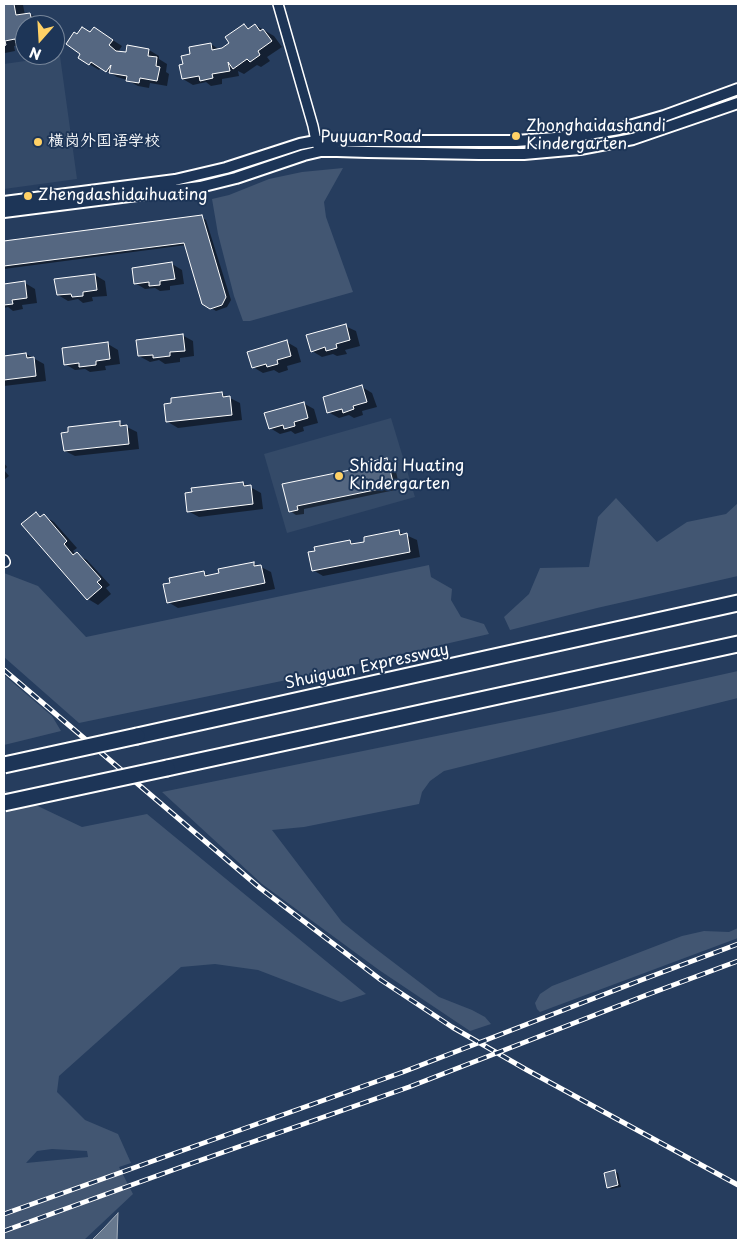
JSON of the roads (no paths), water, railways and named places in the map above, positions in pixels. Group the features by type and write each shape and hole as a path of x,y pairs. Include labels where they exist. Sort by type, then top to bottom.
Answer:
{"highway":[{"name":"Shuiguan Expressway","path":"4,765 738,603"},
{"path":"4,803 738,644"}],"street":[{"path":"278,4 320,151"},
{"name":"Puyuan Road","path":"4,202 175,180 226,168 300,144 316,141 516,141 569,137 619,129 664,116 738,89"},
{"name":"Puyuan Road","path":"4,212 200,187 236,178 320,151 515,154 580,149 633,138 738,103"}],"railway":[{"path":"4,670 260,888 381,980 452,1027 738,1185"},
{"path":"4,1214 403,1072 738,944"},
{"path":"4,1231 409,1087 738,961"}],"place":[{"name":"Zhonghaidashandi Kindergarten","path":"516,136"},
{"name":"横岗外国语学校","path":"38,142"},
{"name":"Zhengdashidaihuating","path":"28,196"},
{"name":"Shidai Huating Kindergarten","path":"339,476"}]}
